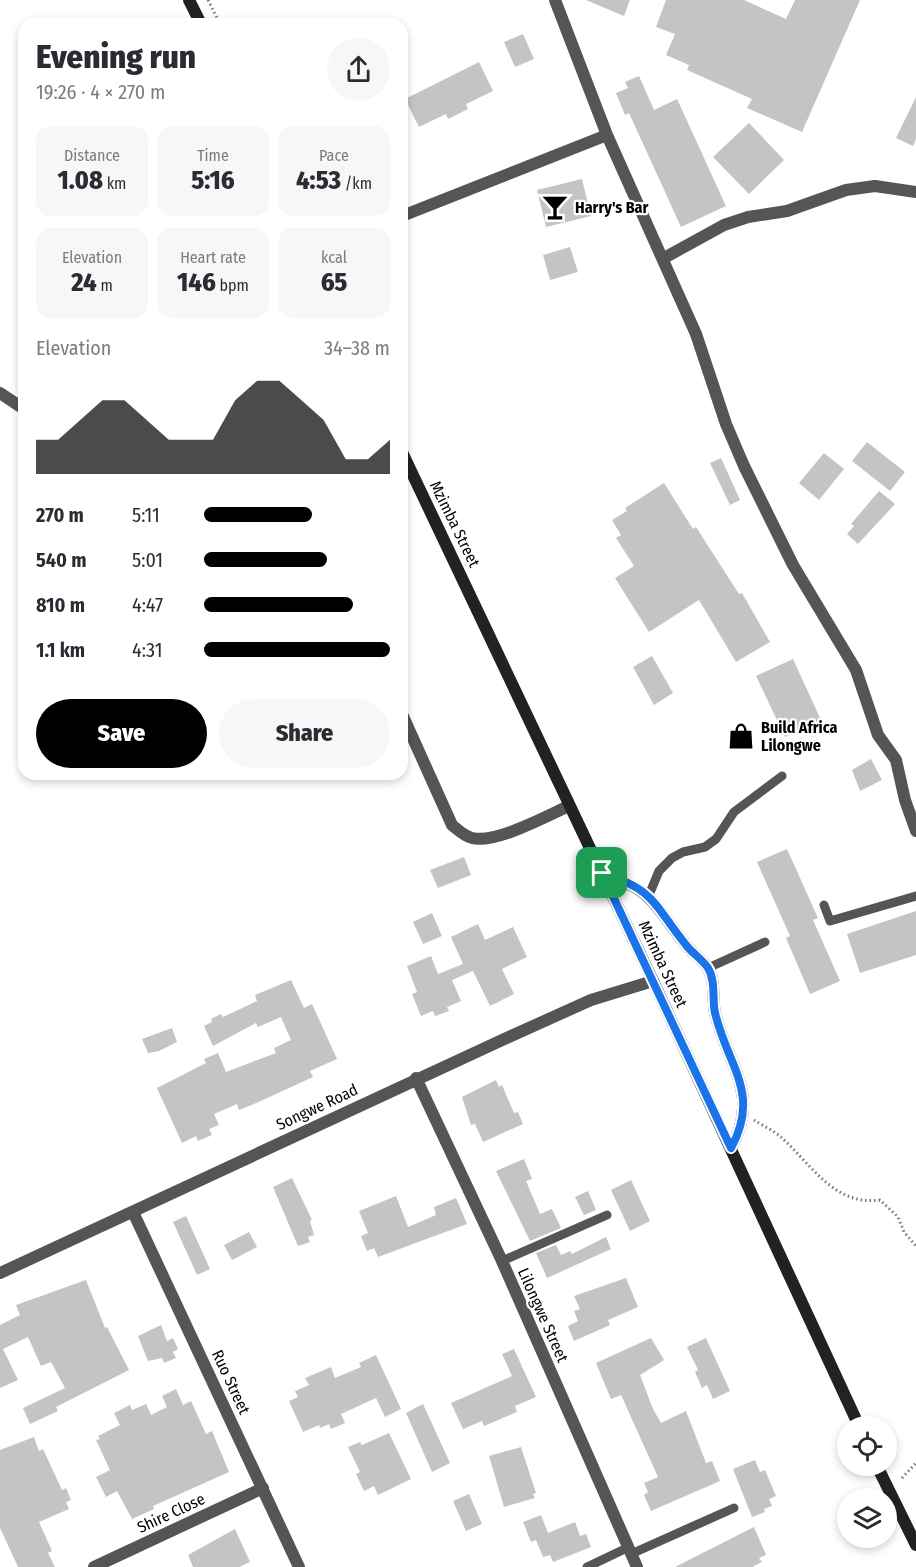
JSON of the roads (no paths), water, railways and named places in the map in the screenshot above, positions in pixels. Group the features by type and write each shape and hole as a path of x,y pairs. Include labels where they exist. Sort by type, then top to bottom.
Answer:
{"main road":[{"path":"189,0 198,18"},
{"name":"Mzimba Street","path":"408,465 653,981 854,1416"},
{"path":"882,1476 916,1545"}],"street":[{"path":"555,0 606,135 664,258 696,334 726,424 744,466 793,565 856,670 878,735 896,760 903,779 905,800 916,831"},
{"path":"408,214 606,135"},
{"path":"664,258 724,225 748,217 787,211 846,190 875,186 916,192"},
{"path":"0,393 18,405"},
{"path":"408,727 452,825 471,838 496,837 570,806"},
{"path":"602,873 631,882 649,895 690,951 708,968 714,1011 723,1043 739,1076 744,1114 741,1129 731,1148"},
{"name":"Songwe Road","path":"0,1273 416,1078 591,1000 653,981"},
{"name":"Lilongwe Street","path":"416,1078 502,1261 637,1567"},
{"name":"Ruo Street","path":"133,1212 298,1567"},
{"name":"Shire Close","path":"93,1567 263,1488"}],"lane":[{"path":"649,895 659,871 672,858 683,852 705,847 716,839 734,812 782,776"},
{"path":"824,905 830,921 916,897"},
{"path":"708,968 765,942"},
{"path":"502,1261 607,1215"},
{"path":"587,1567 734,1508"}],"place":[{"name":"Harry's Bar","path":"555,207"},
{"name":"Build Africa Lilongwe","path":"741,736"}]}
